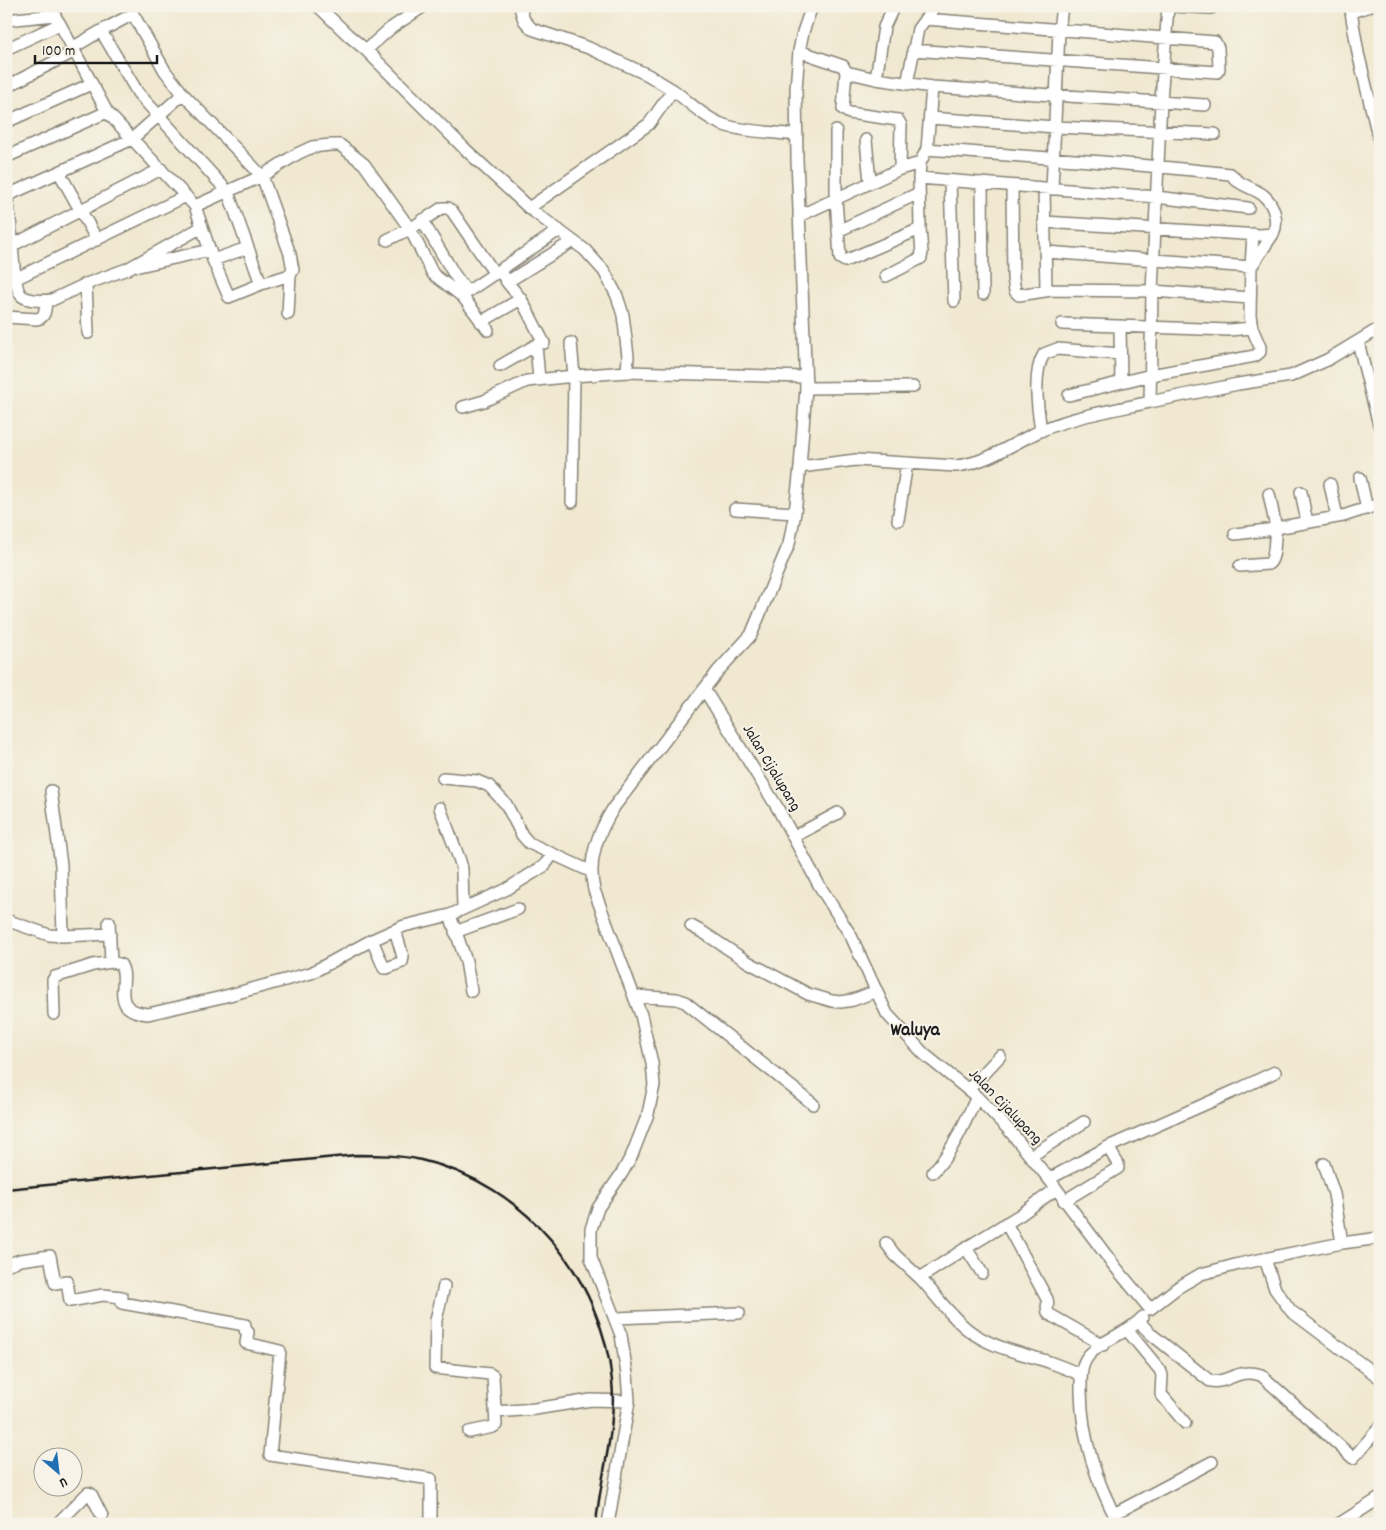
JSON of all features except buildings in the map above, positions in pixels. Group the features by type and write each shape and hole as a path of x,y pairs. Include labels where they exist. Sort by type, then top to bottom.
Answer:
{"street":[{"path":"318,6 366,50 465,149 529,208 585,250 604,272 617,296 623,315 629,363 627,372"},
{"path":"366,50 391,28 424,6"},
{"path":"608,1524 633,1374 616,1318 591,1258 591,1229 598,1208 632,1155 648,1114 654,1085 652,1063 635,996 594,890 592,872 594,850 596,841 614,807 704,689 745,643 757,625 770,586 787,552 795,513 806,382 796,89 799,51 812,6"},
{"path":"876,79 883,32 894,6"},
{"path":"907,84 918,28 935,6"},
{"path":"1046,290 1044,222 1054,159 1059,31 1062,6"},
{"path":"1150,402 1152,291 1159,133 1170,6 1211,8"},
{"path":"1370,6 1350,9 1358,53 1380,144"},
{"path":"518,8 524,20 532,29 589,48 648,75 673,90 702,113 723,125 744,130 798,135"},
{"path":"6,87 73,50 132,14 165,70 183,94 262,176 293,265 290,275 288,314"},
{"path":"6,20 54,15"},
{"path":"6,49 54,15"},
{"path":"54,15 107,112 195,206 229,298 261,284 290,275"},
{"path":"913,50 1217,72 1220,67 1218,48 1215,42 925,20"},
{"path":"102,31 138,93 228,192 261,284"},
{"path":"799,51 841,64 846,72 844,111 849,114 896,118 900,121 900,168"},
{"path":"846,72 876,79 932,87 1205,105"},
{"path":"6,122 91,84"},
{"path":"886,276 921,258 919,178 920,163 927,149 932,87"},
{"path":"529,208 649,124 673,90"},
{"path":"183,94 132,139 6,196 13,244 15,282 22,296 46,301 58,298 86,284 127,269 202,227"},
{"path":"6,157 107,112"},
{"path":"930,118 1159,133 1215,134"},
{"path":"836,132 836,198 839,255 845,261 920,230"},
{"path":"866,140 870,182"},
{"path":"195,206 262,176 312,147 340,146 364,164 410,229 433,274 465,294"},
{"path":"927,149 1158,165 1230,174 1235,179 1263,195 1276,217 1276,228 1251,267"},
{"path":"799,216 900,168 920,163"},
{"path":"13,244 161,169"},
{"path":"59,172 97,240"},
{"path":"919,178 1012,187 1156,197 1248,208"},
{"path":"950,181 954,301"},
{"path":"982,184 983,294"},
{"path":"1012,187 1013,278 1015,290 1019,295 1046,290 1152,291 1250,298"},
{"path":"838,231 919,193"},
{"path":"6,293 15,282 186,196"},
{"path":"387,240 410,229 442,208 448,208 497,272 521,299 544,343"},
{"path":"422,220 484,326 521,299"},
{"path":"1044,222 1260,235 1273,234"},
{"path":"465,294 559,230"},
{"path":"1069,395 1151,375 1255,356 1260,352 1260,347 1252,328 1250,298 1254,234"},
{"path":"507,282 574,241"},
{"path":"127,269 248,248"},
{"path":"1046,252 1251,267"},
{"path":"86,284 88,333"},
{"path":"6,317 42,318 45,314 46,301"},
{"path":"1062,324 1229,330 1252,328"},
{"path":"1120,327 1121,382"},
{"path":"800,467 856,460 956,466 970,465 995,455 1040,431 1075,420 1238,384 1291,376 1327,360 1380,328"},
{"path":"1358,342 1379,426"},
{"path":"571,343 574,376 572,502"},
{"path":"500,366 536,345 539,379"},
{"path":"1040,431 1037,398 1038,375 1044,354 1057,349 1120,354"},
{"path":"463,407 484,402 520,384 539,379 627,372 913,387"},
{"path":"898,520 907,463"},
{"path":"1360,478 1367,509"},
{"path":"1330,484 1337,517"},
{"path":"1301,492 1307,522"},
{"path":"1240,566 1268,564 1273,560 1273,540 1276,528 1269,494"},
{"path":"1235,534 1337,517 1380,504"},
{"path":"735,509 795,513"},
{"name":"Jalan Cijalupang","path":"704,689 777,807 819,885 851,936 888,1014 909,1040 924,1054 973,1093 1031,1156 1112,1263 1150,1309"},
{"path":"443,778 477,780 489,786 506,804 526,840 592,872"},
{"path":"51,791 62,865 63,936"},
{"path":"440,808 460,861 463,909"},
{"path":"793,837 838,813"},
{"path":"54,1014 53,980 55,977 93,965 112,962 120,964 122,967 122,988 128,1007 136,1012 148,1014 222,998 311,973 394,930 414,922 450,915 507,889 544,866 553,854"},
{"path":"455,932 518,909"},
{"path":"450,915 466,961 471,991"},
{"path":"6,920 49,935 110,934"},
{"path":"109,922 112,962"},
{"path":"692,926 748,962 808,994 841,1002 853,1000 877,991"},
{"path":"372,940 384,968 402,962 403,957 394,930"},
{"path":"635,996 677,999 685,1002 812,1104"},
{"path":"933,1172 947,1157 952,1148 973,1093 1000,1056"},
{"path":"920,1278 1006,1223 1053,1184 1108,1147 1275,1072"},
{"path":"1031,1156 1084,1122"},
{"path":"1064,1200 1118,1168 1118,1164 1108,1147"},
{"path":"1324,1164 1334,1194 1342,1243"},
{"path":"1006,1223 1047,1299 1049,1314 1103,1344"},
{"path":"1212,1462 1116,1519 1096,1474 1085,1440 1081,1375 1090,1353 1139,1322 1150,1309 1176,1288 1201,1274 1342,1243 1380,1238"},
{"path":"886,1243 895,1255 920,1278 951,1315 967,1330 1002,1348 1051,1363 1081,1375"},
{"path":"966,1248 982,1272"},
{"path":"6,1265 20,1260 50,1256 55,1283 67,1281 70,1301 103,1295 122,1297 122,1303 245,1325 245,1330 248,1332 246,1343 280,1351 270,1454 431,1479 431,1524"},
{"path":"1265,1259 1275,1289 1291,1311 1380,1378"},
{"path":"444,1286 436,1320 434,1367 491,1374 495,1426 469,1432"},
{"path":"616,1318 738,1313"},
{"path":"1139,1322 1151,1334 1210,1381 1215,1382 1245,1372 1261,1375 1353,1458 1380,1427"},
{"path":"1127,1330 1160,1370 1162,1375 1161,1394 1185,1423"},
{"path":"495,1412 535,1409 591,1400 629,1401"},
{"path":"56,1523 88,1493 91,1494 102,1516"},
{"path":"1339,1524 1380,1498"}],"railway":[{"path":"6,1189 356,1155 413,1158 458,1172 492,1189 524,1212 551,1240 574,1271 592,1305 605,1342 612,1381 613,1399 610,1435 596,1524"}],"district":[{"name":"Waluya","path":"915,1031"}]}
